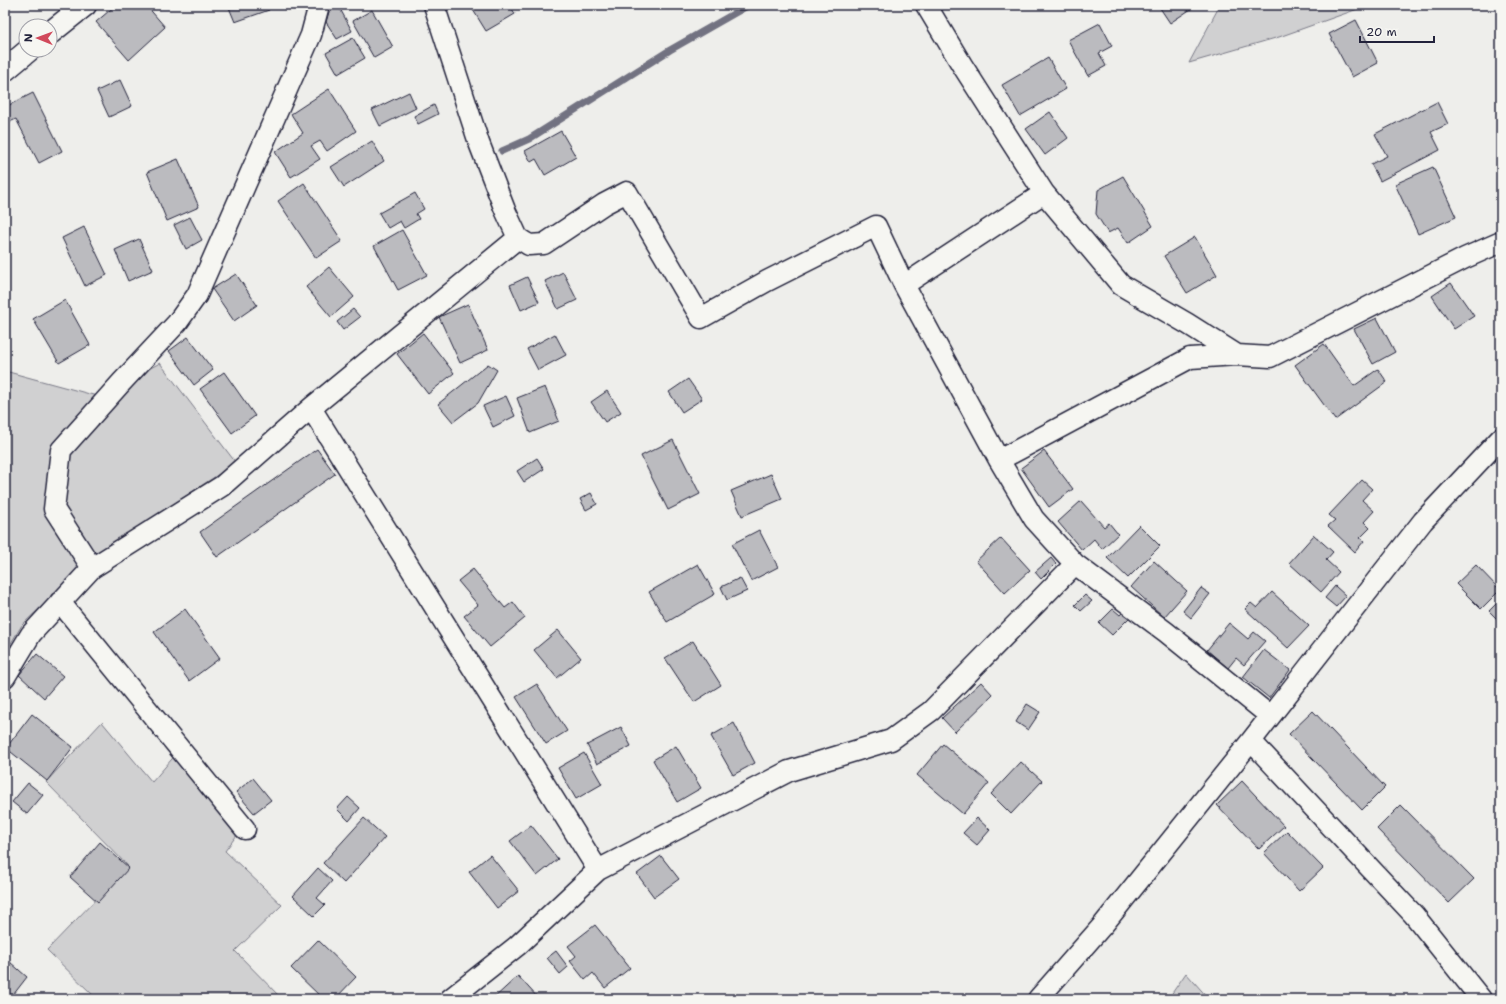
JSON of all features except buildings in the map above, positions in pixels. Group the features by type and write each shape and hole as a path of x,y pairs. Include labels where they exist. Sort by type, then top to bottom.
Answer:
{"street":[{"path":"58,26 84,5"},
{"path":"92,568 54,510 60,450 120,383 177,323 197,295 311,35 319,5"},
{"path":"434,5 479,143 505,210 518,238 529,245 544,244 604,204 627,192 701,318 876,226 904,285 999,460 1034,519 1075,564 1166,632 1270,716"},
{"path":"926,5 962,65 1044,193 1121,285 1238,355"},
{"path":"5,70 20,58"},
{"path":"904,285 1044,193"},
{"path":"5,677 31,634 92,568 222,486 311,408 518,238"},
{"path":"999,460 1190,358 1238,355 1270,357 1466,258 1501,242"},
{"path":"311,408 598,870"},
{"path":"1038,999 1103,925 1251,741 1423,521 1501,438"},
{"path":"450,999 517,946 598,870 789,771 891,740 931,711 1075,564"},
{"path":"60,602 245,829"},
{"path":"1251,741 1414,915 1481,999"}],"shaded area":[{"path":"1220,5 1369,5 1279,37 1189,63"},
{"path":"160,363 236,463 97,554 22,625 5,653 5,371 97,396"},
{"path":"102,722 152,782 178,752 243,827 225,851 282,905 235,951 282,999 97,999 47,950 128,866 46,782"},
{"path":"1186,973 1209,999 1168,999"}],"waterway":[{"path":"502,151 529,139 670,50 749,5"}]}
